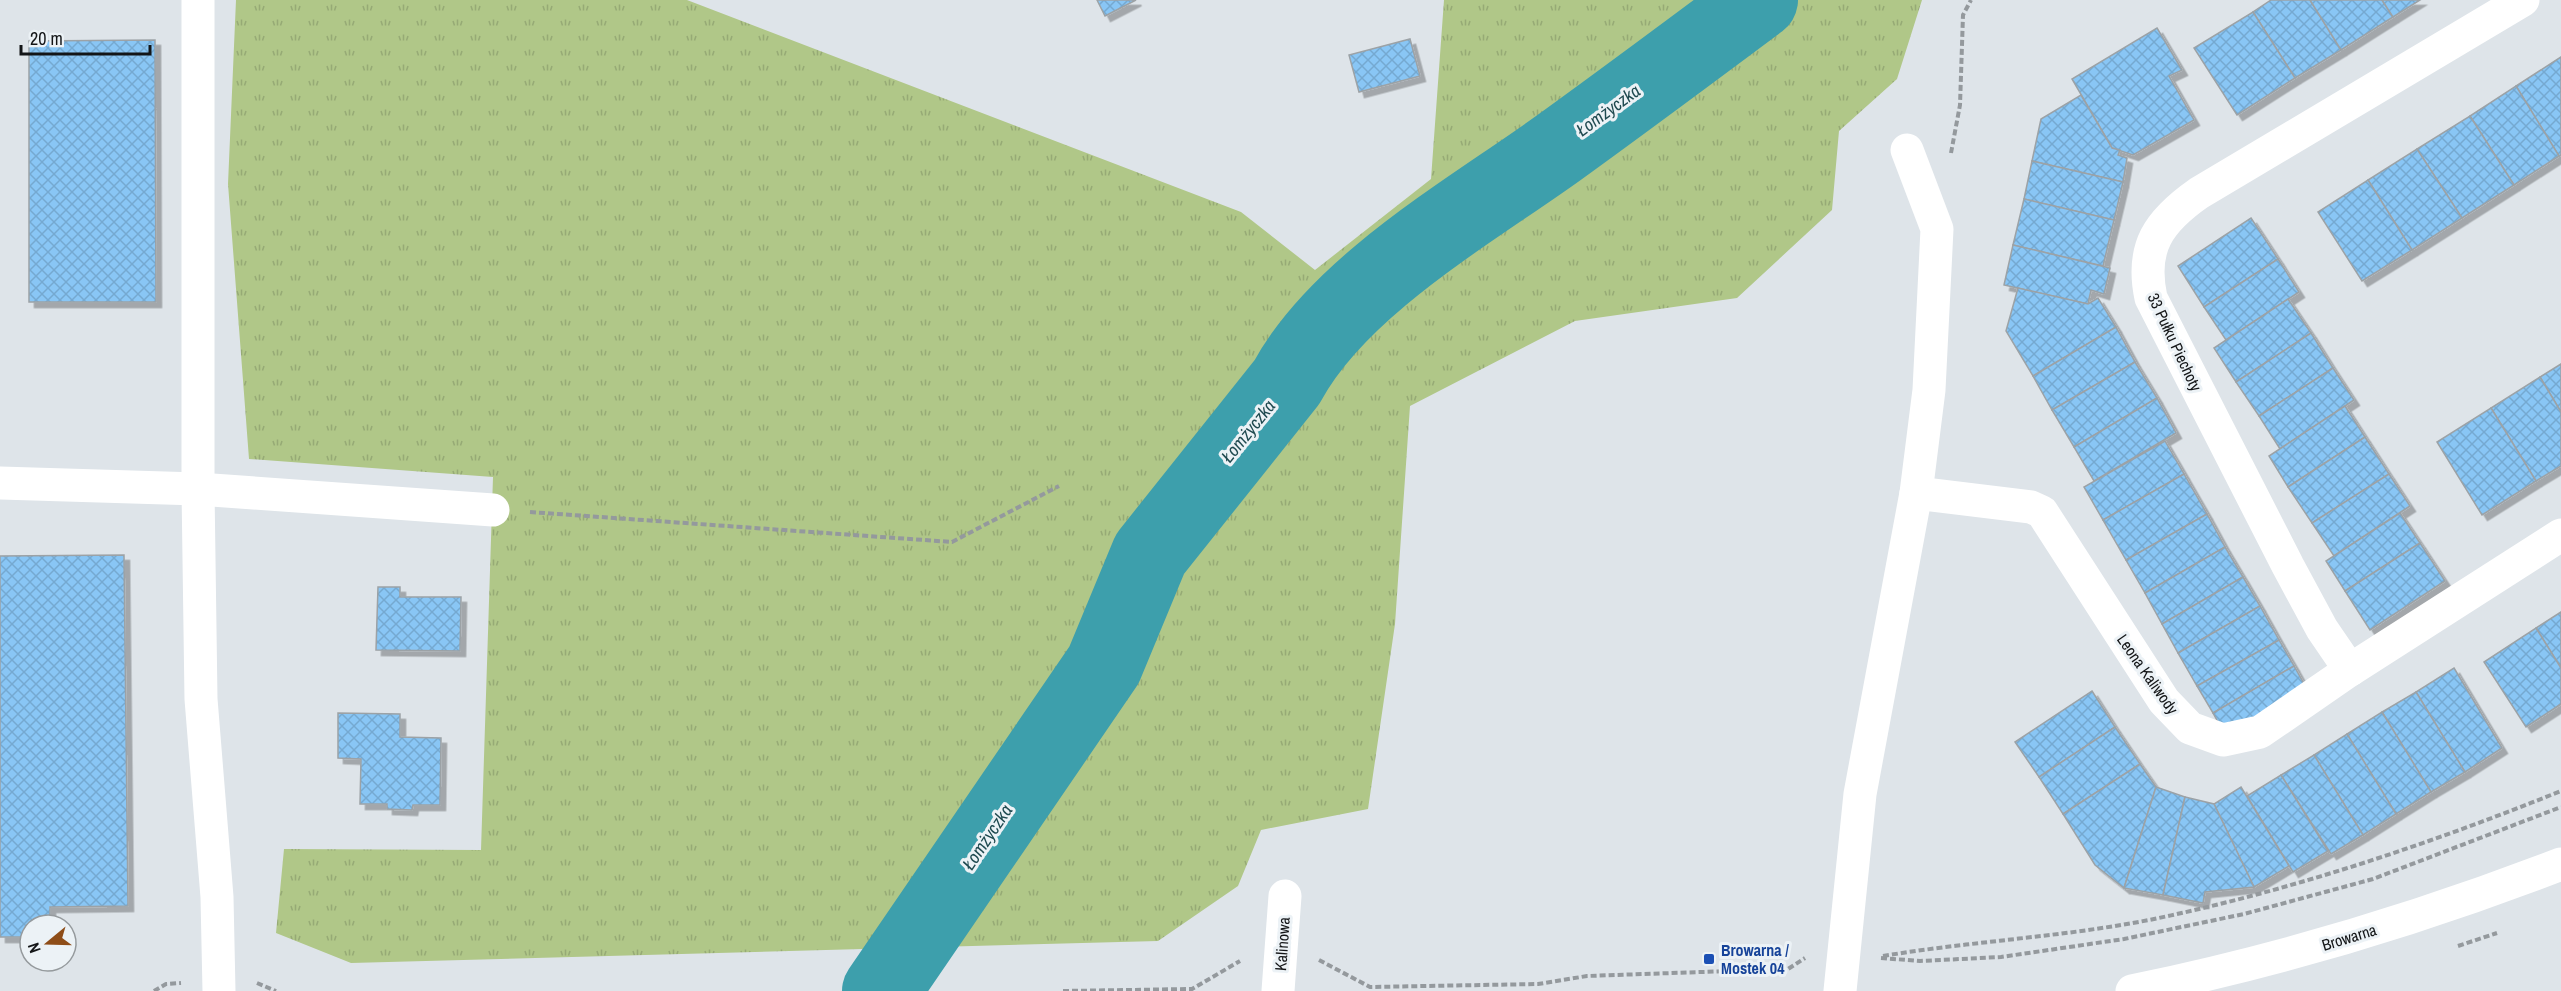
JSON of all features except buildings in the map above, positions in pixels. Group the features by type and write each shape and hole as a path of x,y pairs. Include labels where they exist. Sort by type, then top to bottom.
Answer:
{"street":[{"path":"198,0 198,489 201,699 218,897 219,991"},
{"name":"33 Pułku Piechoty","path":"2350,670 2322,629 2288,566 2151,298 2148,281 2152,245 2166,219 2199,193 2523,0"},
{"path":"1840,991 1860,794 1916,493 1929,390 1937,229 1907,150"},
{"path":"0,483 198,489 493,510"},
{"name":"Leona Kaliwody","path":"1916,493 2031,507 2042,512 2164,701 2190,728 2207,736 2230,739 2260,732 2350,670 2561,535"},
{"name":"Browarna","path":"2132,991 2196,978 2331,943 2457,904 2561,864"},
{"name":"Kalinowa","path":"1279,976 1285,896"}],"path":[{"path":"1950,161 1960,105 1963,15 1971,0"},
{"path":"493,510 952,542 1059,486"},
{"path":"2561,791 2470,828 2381,858 2266,891 2154,919 2064,934 1877,957 1920,961 2001,957 2124,939 2244,914 2373,879 2561,807"},
{"path":"1063,991 1192,989 1239,961 1279,976 1319,960 1370,987 1538,984 1587,976 1788,969 1807,956 1845,956"}],"green space":[{"path":"236,0 687,0 1241,212 1315,270 1431,179 1444,0 1922,0 1897,79 1839,131 1832,210 1737,298 1575,321 1410,406 1395,624 1368,809 1261,830 1238,886 1158,941 351,963 276,933 284,849 481,850 493,477 249,459 228,184"}],"waterway":[{"name":"Łomżyczka","path":"881,991 1104,665 1150,554 1287,382 1310,347 1339,314 1408,253 1557,149 1759,0"}],"place":[{"name":"Browarna / Mostek 04","path":"1709,959"}]}
